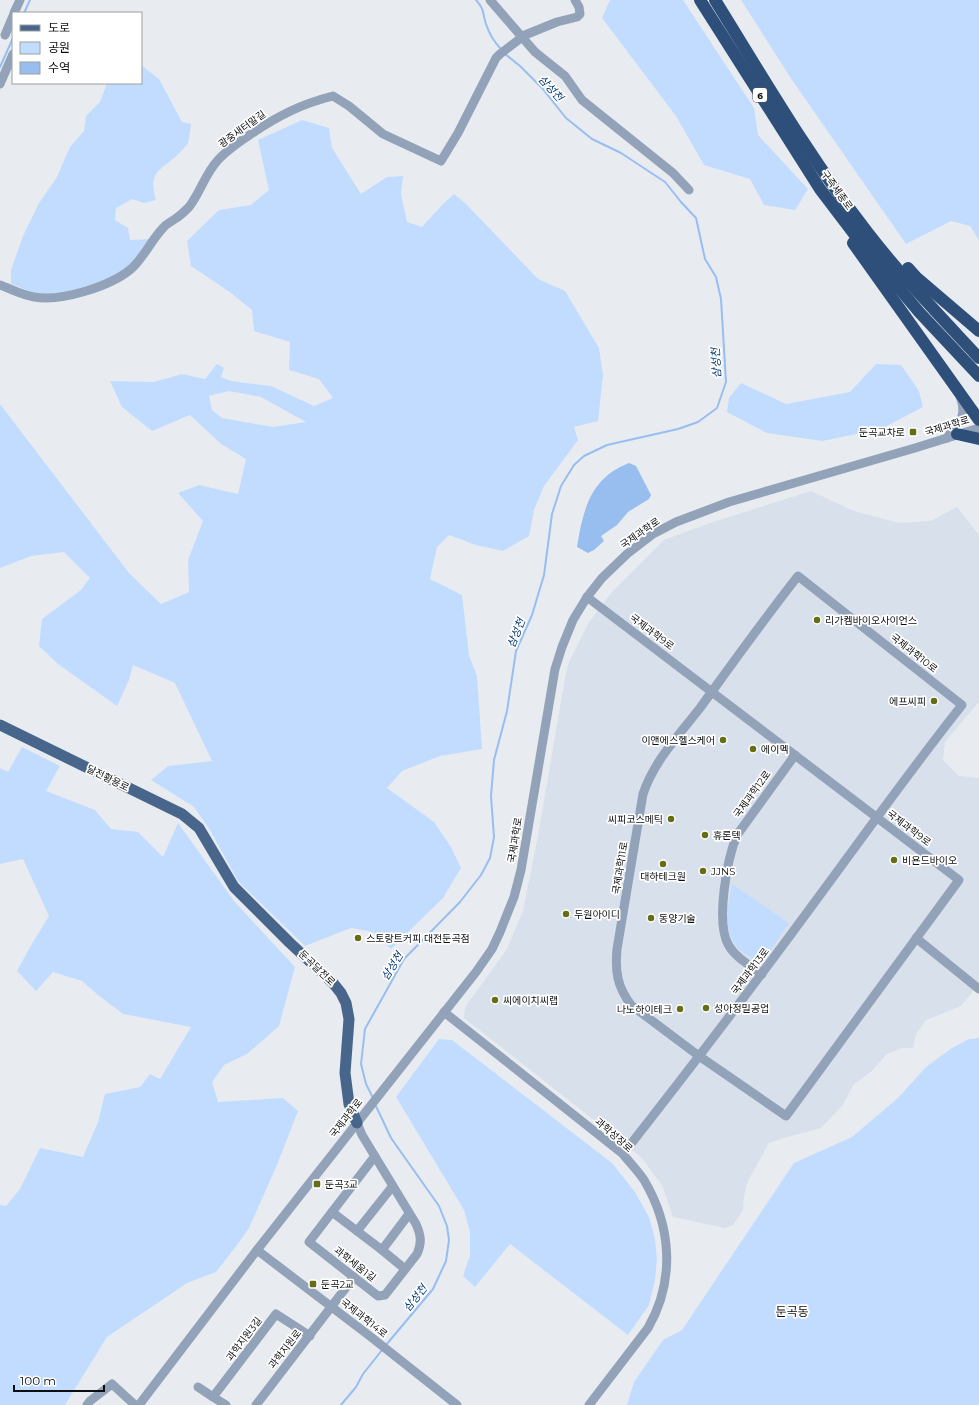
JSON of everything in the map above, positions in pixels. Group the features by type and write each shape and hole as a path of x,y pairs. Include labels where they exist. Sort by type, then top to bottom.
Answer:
{"highway":[{"name":"구즉세종로","path":"700,0 820,190 858,239 919,312 979,376"},
{"name":"구즉세종로","path":"715,0 785,114 868,234 930,306 979,358"},
{"path":"831,182 916,277 979,330"},
{"path":"820,190 855,246 979,420"},
{"path":"952,436 979,439"}],"main road":[{"name":"달전황용로","path":"0,725 182,814 199,828 207,842"},
{"name":"둔곡달전로","path":"207,842 234,887 290,943 333,983 341,993 346,1003 349,1019 344,1073 349,1104 357,1123"}],"street":[{"path":"15,12 20,0"},
{"path":"490,0 519,39 565,76 582,100 673,173 689,190"},
{"path":"519,39 545,26 577,17 580,14 579,7 575,0"},
{"path":"6,36 12,20"},
{"name":"광중새터말길","path":"0,285 34,298 48,299 67,296 98,287 119,278 133,268 165,225 189,207 210,171 228,150 285,113 302,105 322,99 333,96 349,106 383,134 441,161 458,133 496,58 519,39"},
{"path":"0,84 12,56"},
{"path":"952,436 964,413 958,391"},
{"name":"국제과학로","path":"139,1405 257,1250 492,949 514,897 521,870 555,669 573,620 587,597 602,578 627,554 653,534 676,522 729,502 916,448 979,428"},
{"name":"국제과학10로","path":"712,692 767,615 798,576 962,704 936,737 878,818"},
{"name":"국제과학9로","path":"587,597 959,880 786,1116 700,1056"},
{"name":"국제과학11로","path":"700,1056 631,1005 623,994 619,984 616,960 642,799 648,780 658,763 712,692"},
{"name":"국제과학12로","path":"762,974 739,958 729,946 723,933 722,913 728,866 736,835 795,755"},
{"name":"국제과학13로","path":"622,1154 700,1056 878,818"},
{"path":"916,938 979,989"},
{"name":"과학성장로","path":"444,1012 622,1154 643,1180 656,1207 666,1244 667,1269 666,1281 657,1309 648,1328 589,1405"},
{"name":"과학세움1길","path":"357,1123 362,1135 375,1156 392,1187 419,1231 421,1239 420,1247 405,1269 385,1295 378,1296 308,1242 375,1156"},
{"path":"357,1231 392,1187"},
{"path":"332,1212 405,1269"},
{"path":"382,1250 409,1214"},
{"name":"국제과학14로","path":"257,1250 396,1356 457,1405"},
{"name":"과학지원로","path":"256,1405 354,1278"},
{"name":"과학지원3길","path":"213,1397 276,1314 310,1336"},
{"path":"87,1405 112,1384 135,1405"},
{"path":"198,1387 226,1405"}],"shaded area":[{"path":"811,491 854,511 899,523 931,521 957,507 979,535 979,702 945,742 943,760 959,776 979,778 979,984 961,1006 926,1020 916,1034 913,1048 902,1048 887,1054 871,1072 854,1084 842,1106 821,1128 769,1143 748,1181 744,1196 743,1210 733,1225 725,1228 673,1217 662,1185 641,1157 464,1018 465,1007 507,949 523,911 537,841 566,673 569,662 589,622 612,592 664,540 707,524"}],"green space":[{"path":"610,0 683,0 754,108 758,135 808,189 795,210 764,205 750,179 704,165 676,116 602,18"},
{"path":"741,0 979,0 979,240 970,226 951,221 906,244 792,80"},
{"path":"142,66 159,79 182,122 191,124 188,144 176,157 159,170 156,175 154,189 156,200 144,203 132,199 116,208 115,220 128,228 130,240 149,239 131,264 114,277 84,287 61,293 40,295 11,284 11,270 23,236 39,203 57,177 70,147 84,131 86,116 100,102 107,84 142,84"},
{"path":"302,120 329,128 332,148 361,194 387,177 403,176 401,194 407,222 422,227 454,194 465,203 538,279 565,291 599,348 603,375 598,421 574,427 578,440 544,486 534,510 529,536 503,551 476,545 449,535 437,547 430,579 462,595 469,655 477,676 482,749 440,756 402,771 387,788 434,822 451,847 461,868 443,898 391,949 373,932 351,928 305,946 238,881 210,830 194,807 151,780 168,766 212,761 175,683 133,665 129,680 117,706 58,664 39,646 42,619 81,590 90,578 64,552 31,556 0,568 0,404 129,573 161,604 189,592 188,560 203,521 178,493 199,485 238,494 246,459 221,444 190,415 152,431 122,407 110,381 154,382 182,374 205,379 217,364 224,368 221,377 231,381 271,386 314,406 333,398 319,379 289,370 290,342 254,331 252,310 231,293 191,266 187,241 219,210 251,205 269,190 258,140","holes":["229,391 261,397 306,422 273,427 222,418 212,410 209,396"]},
{"path":"876,364 901,365 919,391 923,407 881,429 822,441 767,433 727,412 729,398 741,383 786,404 850,392"},
{"path":"22,747 60,766 46,791 95,810 111,829 138,832 163,857 178,823 234,901 295,967 279,1026 247,1054 224,1065 212,1082 218,1102 283,1098 298,1111 277,1165 249,1228 216,1272 187,1283 107,1337 65,1405 0,1405 0,1205 6,1206 20,1189 40,1148 83,1157 98,1122 105,1094 140,1087 150,1074 160,1079 191,1027 123,1014 82,981 53,972 36,991 17,971 49,916 23,859 0,864 0,768 8,772"},
{"path":"732,884 789,923 766,956 753,959 738,948 733,941 728,925 728,909"},
{"path":"979,1038 979,1405 627,1405 634,1382 663,1340 682,1330 794,1163 852,1137 898,1098 926,1067 952,1048 969,1039"},
{"path":"439,1039 452,1040 612,1163 635,1192 649,1217 655,1239 657,1259 655,1280 649,1305 628,1335 510,1244 475,1287 463,1276 470,1256 470,1232 464,1210 396,1097"}],"water":[{"path":"629,463 636,466 651,495 649,499 628,512 617,525 601,536 604,541 588,553 577,547 582,520 591,497 597,486 605,477 616,469"}],"waterway":[{"path":"24,12 30,0"},
{"name":"삼성천","path":"476,0 482,9 490,34 501,49"},
{"path":"0,67 12,40"},
{"name":"삼성천","path":"373,1098 366,1084 361,1064 365,1029 404,959 460,902 481,875 490,858 494,837 491,796 494,760 507,711 516,651 532,615 544,575 552,514 561,486 574,465 584,456 607,445 678,429 698,422 717,408 726,382 721,299 716,277 705,259 696,218 665,182 621,153 592,139 566,118 542,88 520,66 505,54"},
{"name":"삼성천","path":"375,1104 391,1138 439,1206 447,1226 449,1240 446,1261 433,1289 386,1345"},
{"name":"삼성천","path":"341,1405 356,1387 363,1374 382,1350"}],"place":[{"name":"둔곡교차로","path":"913,432"},
{"name":"리가켐바이오사이언스","path":"817,620"},
{"name":"에프씨피","path":"934,701"},
{"name":"이앤에스헬스케어","path":"723,740"},
{"name":"에이멕","path":"753,749"},
{"name":"씨피코스메틱","path":"671,819"},
{"name":"휴론텍","path":"705,835"},
{"name":"비욘드바이오","path":"894,860"},
{"name":"대하테크원","path":"663,864"},
{"name":"JJNS","path":"703,871"},
{"name":"두원아이디","path":"566,914"},
{"name":"동양기술","path":"651,918"},
{"name":"스토랑트커피 대전둔곡점","path":"358,938"},
{"name":"씨에이치씨랩","path":"495,1000"},
{"name":"성아정밀공업","path":"706,1008"},
{"name":"나노하이테크","path":"680,1009"},
{"name":"둔곡3교","path":"317,1184"},
{"name":"둔곡2교","path":"313,1284"}],"district":[{"name":"둔곡동","path":"792,1311"}]}
